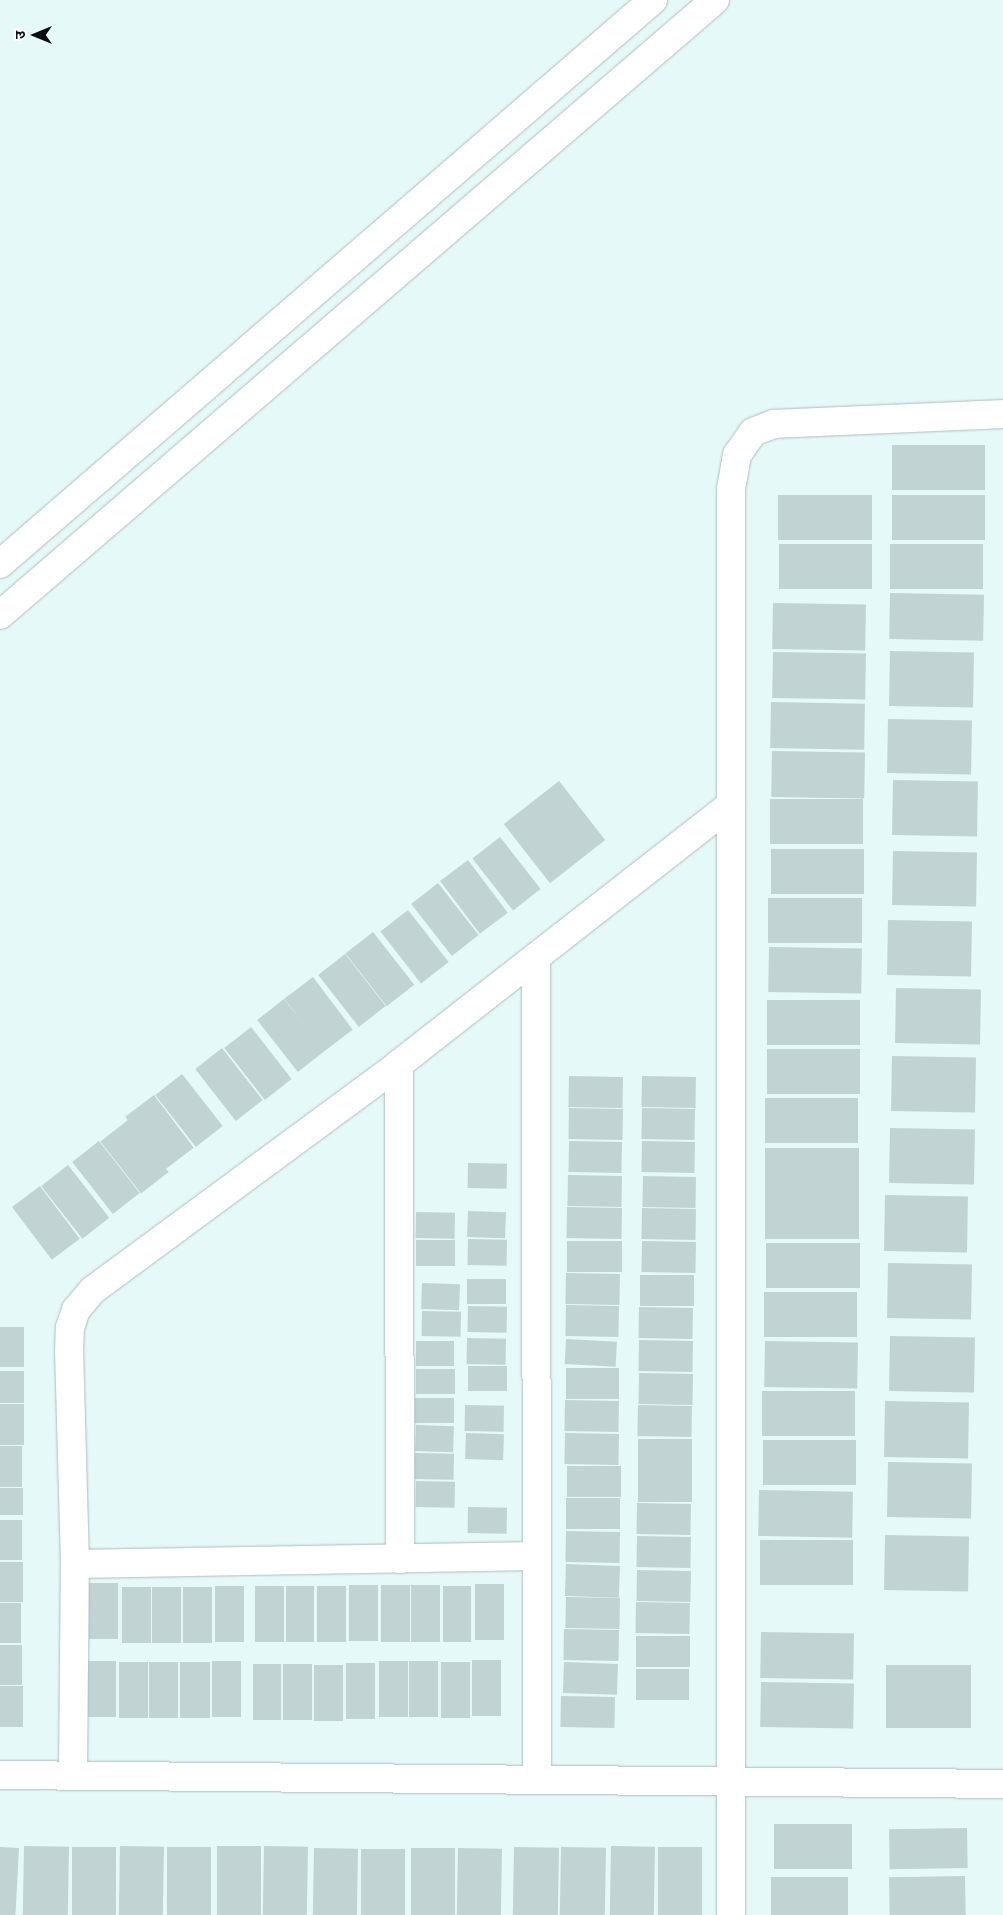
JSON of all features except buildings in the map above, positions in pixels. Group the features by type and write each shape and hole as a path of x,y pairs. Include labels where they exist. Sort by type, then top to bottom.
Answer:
{"street":[{"path":"0,564 653,0"},
{"path":"0,615 716,0"},
{"path":"731,1915 731,489 737,455 752,432 774,424 1003,414"},
{"path":"73,1776 75,1564 69,1352 70,1328 76,1310 93,1290 399,1064 731,804"},
{"path":"536,957 537,1779"},
{"path":"399,1064 400,1559"},
{"path":"75,1564 537,1556"},
{"path":"0,1775 1003,1784"}]}
